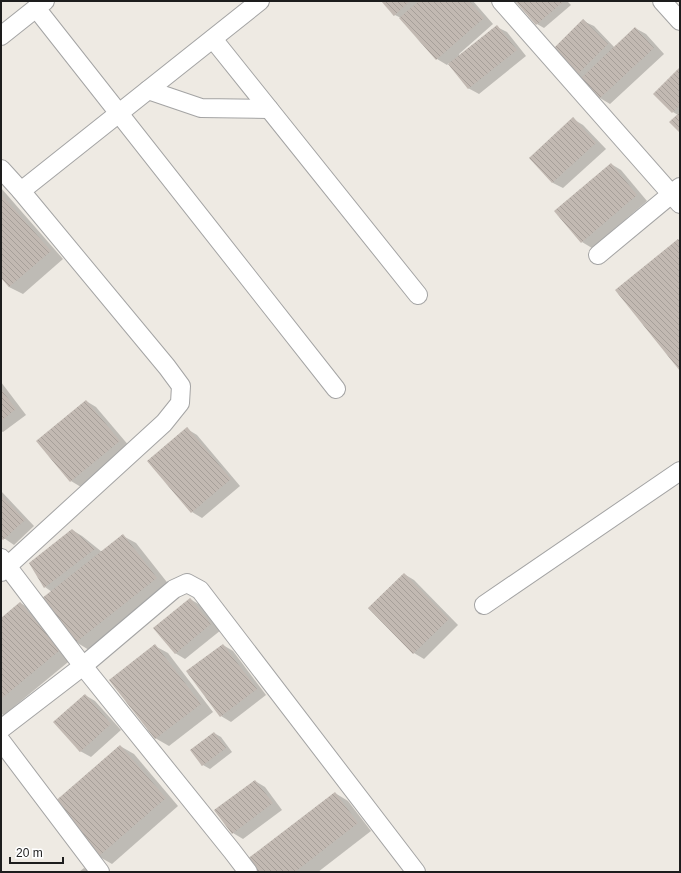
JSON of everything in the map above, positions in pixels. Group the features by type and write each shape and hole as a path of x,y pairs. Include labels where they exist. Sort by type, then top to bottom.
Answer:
{"street":[{"path":"21,191 260,1"},
{"path":"501,1 677,195 598,255"},
{"path":"662,1 680,21"},
{"path":"1,36 41,5 119,114 336,389"},
{"path":"213,39 418,295"},
{"path":"148,90 201,108 269,109"},
{"path":"1,169 167,367 181,386 180,403 164,423 3,565 248,872"},
{"path":"484,605 680,471"},
{"path":"1,729 83,666 174,589 187,583 200,590 416,872"},
{"path":"1,742 100,872"}],"building":[{"path":"381,1 410,1 394,16"},
{"path":"419,1 469,1 484,18 436,60 399,18"},
{"path":"515,1 564,1 536,25"},
{"path":"583,19 608,44 573,79 548,54"},
{"path":"497,25 517,50 468,89 448,64"},
{"path":"635,27 654,48 599,99 580,79"},
{"path":"680,67 680,105 672,113 653,94"},
{"path":"680,112 680,133 669,122"},
{"path":"573,117 596,143 552,183 529,158"},
{"path":"611,163 637,195 581,243 554,211"},
{"path":"1,194 51,251 9,287 1,278"},
{"path":"678,239 680,241 680,371 615,290"},
{"path":"1,389 16,409 1,421"},
{"path":"86,400 120,441 70,482 36,441"},
{"path":"187,427 231,479 191,513 147,461"},
{"path":"1,495 25,520 3,540 1,538"},
{"path":"72,529 95,549 44,588 29,563"},
{"path":"123,534 157,578 75,643 41,599"},
{"path":"404,573 449,619 413,654 368,608"},
{"path":"190,598 211,624 175,654 153,628"},
{"path":"20,602 60,650 1,699 1,618"},
{"path":"155,644 201,704 155,739 109,680"},
{"path":"223,644 257,689 220,717 186,671"},
{"path":"85,694 111,724 80,752 53,722"},
{"path":"214,732 226,748 202,766 190,750"},
{"path":"120,745 166,798 98,857 52,804"},
{"path":"255,780 273,803 232,834 214,810"},
{"path":"335,792 358,823 295,872 255,872 246,860"}]}
